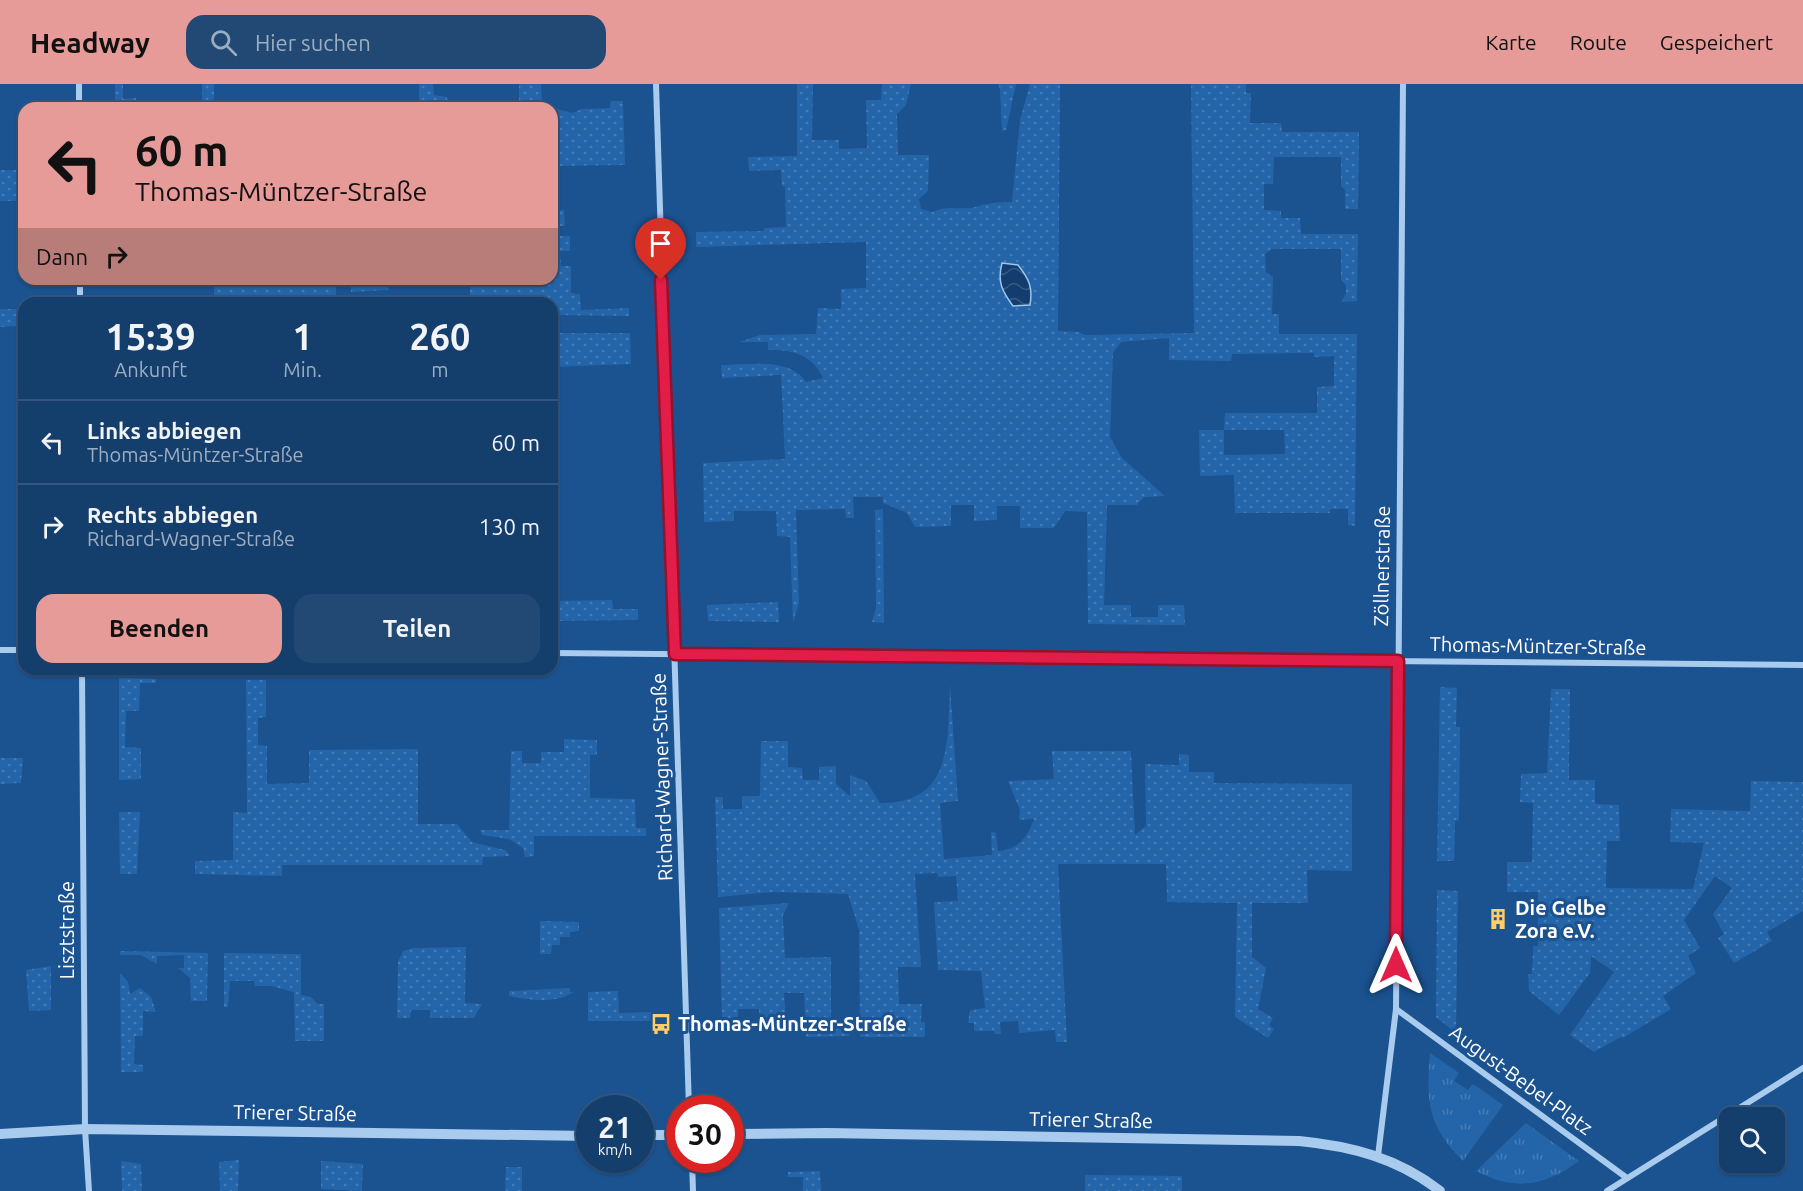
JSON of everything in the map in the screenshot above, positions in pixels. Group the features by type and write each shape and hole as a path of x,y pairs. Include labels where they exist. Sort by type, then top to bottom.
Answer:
{"street":[{"path":"79,84 79,102"},
{"name":"Richard-Wagner-Straße","path":"656,84 689,1095"},
{"name":"Zöllnerstraße","path":"1378,1156 1396,1009 1403,84"},
{"path":"0,650 18,650"},
{"name":"Thomas-Müntzer-Straße","path":"558,653 1803,665"},
{"name":"Lisztstraße","path":"82,675 85,1129 88,1191"},
{"name":"August-Bebel-Platz","path":"1396,1009 1627,1178"},
{"path":"1607,1191 1803,1068"},
{"name":"Trierer Straße","path":"0,1134 85,1129 576,1136"},
{"name":"Trierer Straße","path":"744,1134 827,1133 1299,1141 1336,1144 1378,1156 1440,1191"},
{"path":"692,1173 693,1191"}],"green space":[{"path":"115,84 123,84 123,99 136,98 136,102 115,102"},
{"path":"202,84 214,84 214,102 202,102"},
{"path":"419,84 433,84 434,95 447,97 448,102 419,102"},
{"path":"519,84 541,84 542,102 519,102"},
{"path":"797,84 813,84 812,140 839,140 839,149 867,148 866,100 881,100 882,84 911,84 906,105 897,114 898,155 929,155 928,191 919,199 921,209 933,212 944,208 970,208 1012,202 1020,120 1030,84 1060,84 1058,331 1079,332 1085,335 1194,333 1191,84 1246,84 1246,93 1251,93 1250,123 1281,123 1282,132 1359,132 1358,209 1345,209 1345,190 1341,186 1341,157 1274,157 1273,184 1264,184 1264,210 1281,211 1281,218 1300,218 1301,234 1358,234 1357,301 1341,302 1346,293 1346,285 1341,280 1341,249 1272,249 1265,254 1266,272 1273,277 1272,314 1279,314 1279,334 1357,334 1355,526 1348,525 1348,509 1330,509 1330,513 1235,513 1234,475 1200,476 1199,430 1224,430 1225,413 1317,413 1317,387 1334,386 1334,356 1314,357 1314,353 1232,354 1231,361 1169,360 1169,338 1121,342 1113,353 1110,437 1122,458 1165,496 1144,497 1137,505 1107,505 1104,605 1131,605 1131,617 1158,617 1158,605 1184,605 1185,625 1088,624 1087,512 1065,511 1054,528 1020,528 1020,506 997,506 997,520 974,521 974,505 951,505 951,526 915,527 907,513 883,503 883,497 853,497 854,518 846,518 845,509 796,510 799,603 793,622 790,537 777,536 776,511 734,511 734,521 704,522 703,463 785,459 781,375 722,378 721,365 767,364 790,369 806,382 823,378 814,364 801,355 768,350 768,342 739,342 760,335 816,334 818,308 841,309 841,289 866,288 866,242 696,247 696,232 764,231 764,228 786,227 785,187 782,186 781,170 749,171 748,157 797,156","holes":["1224,430 1284,430 1285,454 1224,455"]},
{"path":"998,84 1016,84 1006,130 1002,131 1000,89"},
{"path":"611,101 623,101 625,165 559,166 560,181 558,181 558,109 572,113 582,109 610,108"},
{"path":"0,170 18,170 18,201 0,201"},
{"path":"558,210 564,210 565,226 558,226"},
{"path":"558,236 570,236 570,251 560,251 561,266 571,266 571,293 580,294 581,310 629,308 629,316 558,315 558,297 470,297 470,285 558,285"},
{"path":"214,285 336,285 336,297 214,297"},
{"path":"351,285 389,285 389,290 351,292"},
{"path":"0,309 18,309 18,357 16,357 16,326 0,327"},
{"path":"558,333 630,333 631,364 558,367"},
{"path":"16,457 18,457 18,510 16,510"},
{"path":"883,509 884,623 872,622 876,608 875,510"},
{"path":"612,600 613,609 638,609 638,620 558,621 558,601"},
{"path":"778,602 779,622 708,621 707,605"},
{"path":"119,678 156,679 156,683 140,683 139,711 126,711 125,747 141,748 141,779 119,780"},
{"path":"246,680 266,680 266,717 258,718 258,745 267,746 267,784 309,783 309,750 418,749 418,824 457,824 472,842 505,850 510,856 483,857 482,865 282,865 282,876 195,874 195,861 233,860 233,812 247,813"},
{"path":"950,685 958,801 940,803 944,859 992,855 991,832 996,833 998,851 1012,848 1021,841 1034,819 1019,820 1020,810 1008,781 1054,779 1052,751 1131,751 1135,835 1146,826 1145,764 1179,765 1179,754 1189,755 1189,772 1214,772 1214,783 1352,784 1352,871 1307,870 1308,903 1252,903 1252,957 1266,968 1258,1009 1273,1018 1269,1025 1274,1029 1268,1038 1235,1017 1237,903 1167,902 1166,864 1058,864 1067,1042 1056,1042 1055,1030 1019,1033 1018,1021 1000,1022 1001,1034 995,1034 994,1031 974,1031 974,1023 968,1023 970,1010 985,1008 981,971 938,970 934,902 958,901 956,876 938,877 937,873 915,874 921,967 898,967 899,1004 922,1004 921,1022 925,1022 925,1037 860,1037 859,930 848,894 772,892 718,897 715,797 723,797 723,809 742,809 742,796 760,796 761,741 788,741 788,767 802,768 803,780 819,780 819,767 836,766 836,784 850,796 850,775 866,781 880,803 904,800 922,793 934,781 942,765 948,727"},
{"path":"1440,687 1457,688 1456,727 1460,727 1459,820 1455,821 1454,861 1437,861"},
{"path":"1551,689 1570,689 1569,780 1595,780 1595,804 1619,805 1620,841 1607,841 1606,888 1693,889 1704,843 1670,842 1671,809 1750,811 1751,781 1803,782 1803,911 1767,932 1772,941 1734,963 1718,938 1724,934 1713,914 1732,888 1715,876 1684,920 1700,948 1688,956 1696,973 1663,996 1671,1009 1623,1038 1594,1052 1570,1035 1614,972 1591,956 1590,973 1559,1015 1529,991 1528,974 1532,974 1533,946 1538,946 1538,892 1507,892 1507,862 1532,862 1533,803 1520,802 1521,774 1547,773"},
{"path":"564,739 597,740 597,755 590,755 590,798 635,799 636,828 646,828 646,836 534,836 534,856 525,857 523,848 509,839 482,835 480,830 509,830 511,751 522,751 522,763 541,763 541,752 564,752"},
{"path":"0,758 23,758 21,783 0,784"},
{"path":"119,812 140,812 137,874 120,874"},
{"path":"1437,890 1458,891 1456,1033 1436,1017"},
{"path":"789,903 783,915 785,958 831,957 831,1019 841,1030 849,1031 849,1036 806,1037 804,993 784,993 786,1020 759,1021 759,1009 738,1009 738,1021 722,1021 719,908"},
{"path":"540,921 579,922 579,931 570,932 570,937 560,937 560,945 552,945 551,954 540,954"},
{"path":"466,947 465,1003 482,1004 474,1018 430,1018 430,1010 411,1010 410,1018 397,1018 398,962 403,951 413,948"},
{"path":"120,951 208,953 207,1001 191,1001 190,978 178,968 184,968 184,955 157,956 157,964 141,955 120,955"},
{"path":"224,953 301,954 301,995 311,997 318,1004 324,1004 324,1041 295,1041 294,992 271,986 255,986 254,981 230,981 228,1007 224,1007"},
{"path":"51,966 51,1010 29,1011 26,970"},
{"path":"120,973 128,982 130,994 140,988 151,997 156,1012 143,1011 143,1036 135,1036 134,1064 143,1065 143,1072 121,1072"},
{"path":"570,988 570,992 573,992 551,1000 509,996 509,991"},
{"path":"618,991 619,1013 653,1012 653,1021 588,1021 588,992"},
{"path":"1430,1053 1459,1073 1454,1081 1468,1090 1473,1084 1503,1105 1463,1161 1442,1136 1432,1112 1428,1085"},
{"path":"1526,1123 1579,1161 1553,1176 1529,1183 1503,1182 1476,1171"},
{"path":"239,1160 238,1191 220,1191 219,1162"},
{"path":"121,1161 141,1164 142,1191 122,1191"},
{"path":"321,1161 363,1164 362,1191 321,1189"},
{"path":"506,1167 522,1167 522,1191 505,1191"},
{"path":"820,1171 821,1191 803,1191 803,1177 788,1177 788,1172"},
{"path":"1085,1175 1182,1176 1182,1191 1085,1191"}],"water":[{"path":"1002,263 1018,265 1025,275 1031,293 1030,305 1013,306 1009,301 1000,281"}],"place":[{"name":"Die Gelbe Zora e.V.","path":"1498,919"},
{"name":"Thomas-Müntzer-Straße","path":"661,1024"}],"route":[{"path":"661,280 675,654 1398,661 1396,965"}]}
